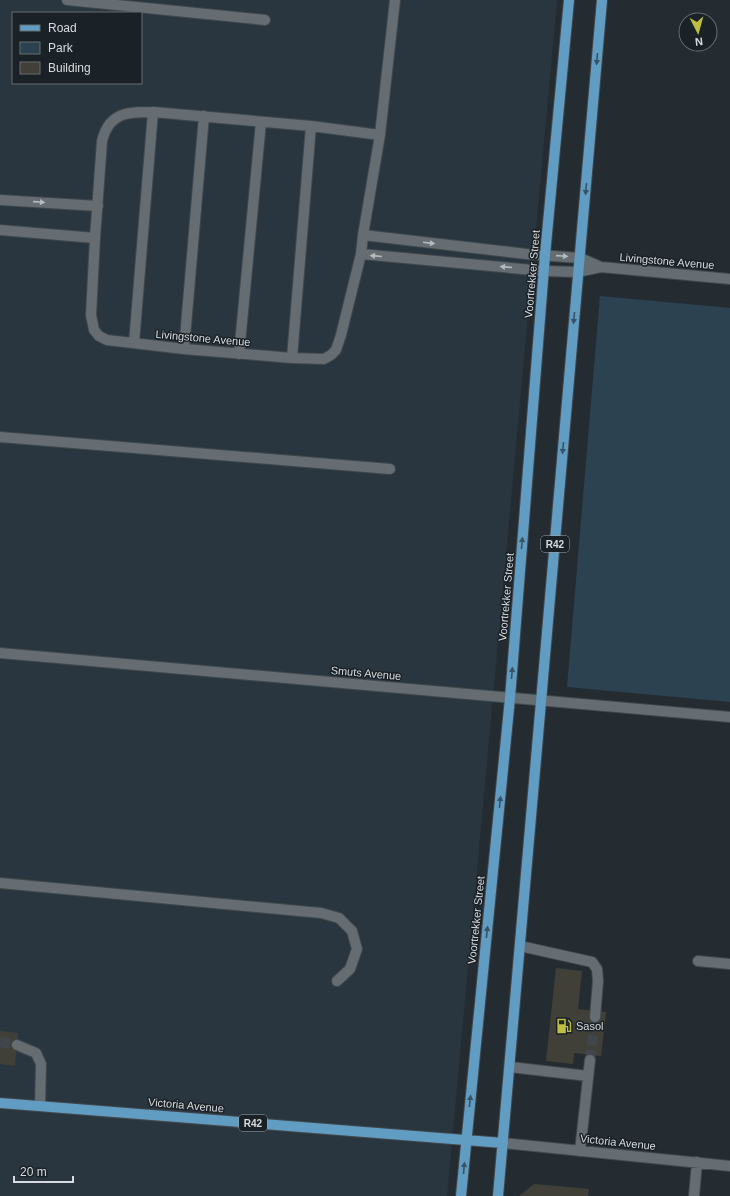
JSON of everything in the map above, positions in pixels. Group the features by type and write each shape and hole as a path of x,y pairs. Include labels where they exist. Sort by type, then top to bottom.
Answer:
{"main road":[{"name":"Voortrekker Street","path":"461,1196 510,698 545,255 569,0"},
{"name":"R42","path":"467,1140 503,1143 602,0"},
{"name":"Victoria Avenue","path":"0,1103 467,1140"},
{"path":"498,1196 503,1143"}],"street":[{"path":"68,0 264,20"},
{"path":"363,235 380,135 395,0"},
{"name":"Livingstone Avenue","path":"380,135 311,126 153,112 131,112 121,115 108,126 102,141 91,315 94,330 99,336 108,340 239,354 292,358 324,358 331,355 336,350 341,335 361,254 363,235 526,254 580,258 601,267 730,280"},
{"path":"134,343 153,112"},
{"path":"184,349 204,116"},
{"path":"239,354 261,122"},
{"path":"292,358 311,126"},
{"path":"0,200 98,206"},
{"path":"0,230 95,238"},
{"name":"Livingstone Avenue","path":"361,254 544,271 578,272 601,267"},
{"path":"0,437 390,469"},
{"name":"Smuts Avenue","path":"0,653 730,717"},
{"path":"0,882 321,913 339,918 352,931 357,949 350,969 336,981"},
{"path":"520,946 592,962 597,969 598,981 595,1017"},
{"path":"698,961 730,964"},
{"path":"17,1045 36,1053 41,1064 40,1106"},
{"path":"580,1150 590,1060"},
{"path":"510,1068 588,1076"},
{"name":"Victoria Avenue","path":"503,1143 730,1166"},
{"path":"694,1196 697,1162"}],"shaded area":[{"path":"0,0 557,0 447,1196 0,1196"}],"green space":[{"path":"600,296 730,308 730,702 567,687"}],"building":[{"path":"556,968 582,971 578,1009 606,1012 601,1056 574,1053 573,1064 546,1061"},
{"path":"0,1031 18,1033 15,1066 0,1064"},
{"path":"534,1184 589,1189 588,1196 519,1196"}],"tunnel":[{"path":"590,1060 595,1017"},
{"path":"0,1042 17,1045"}],"place":[{"name":"Sasol","path":"564,1026"}]}
